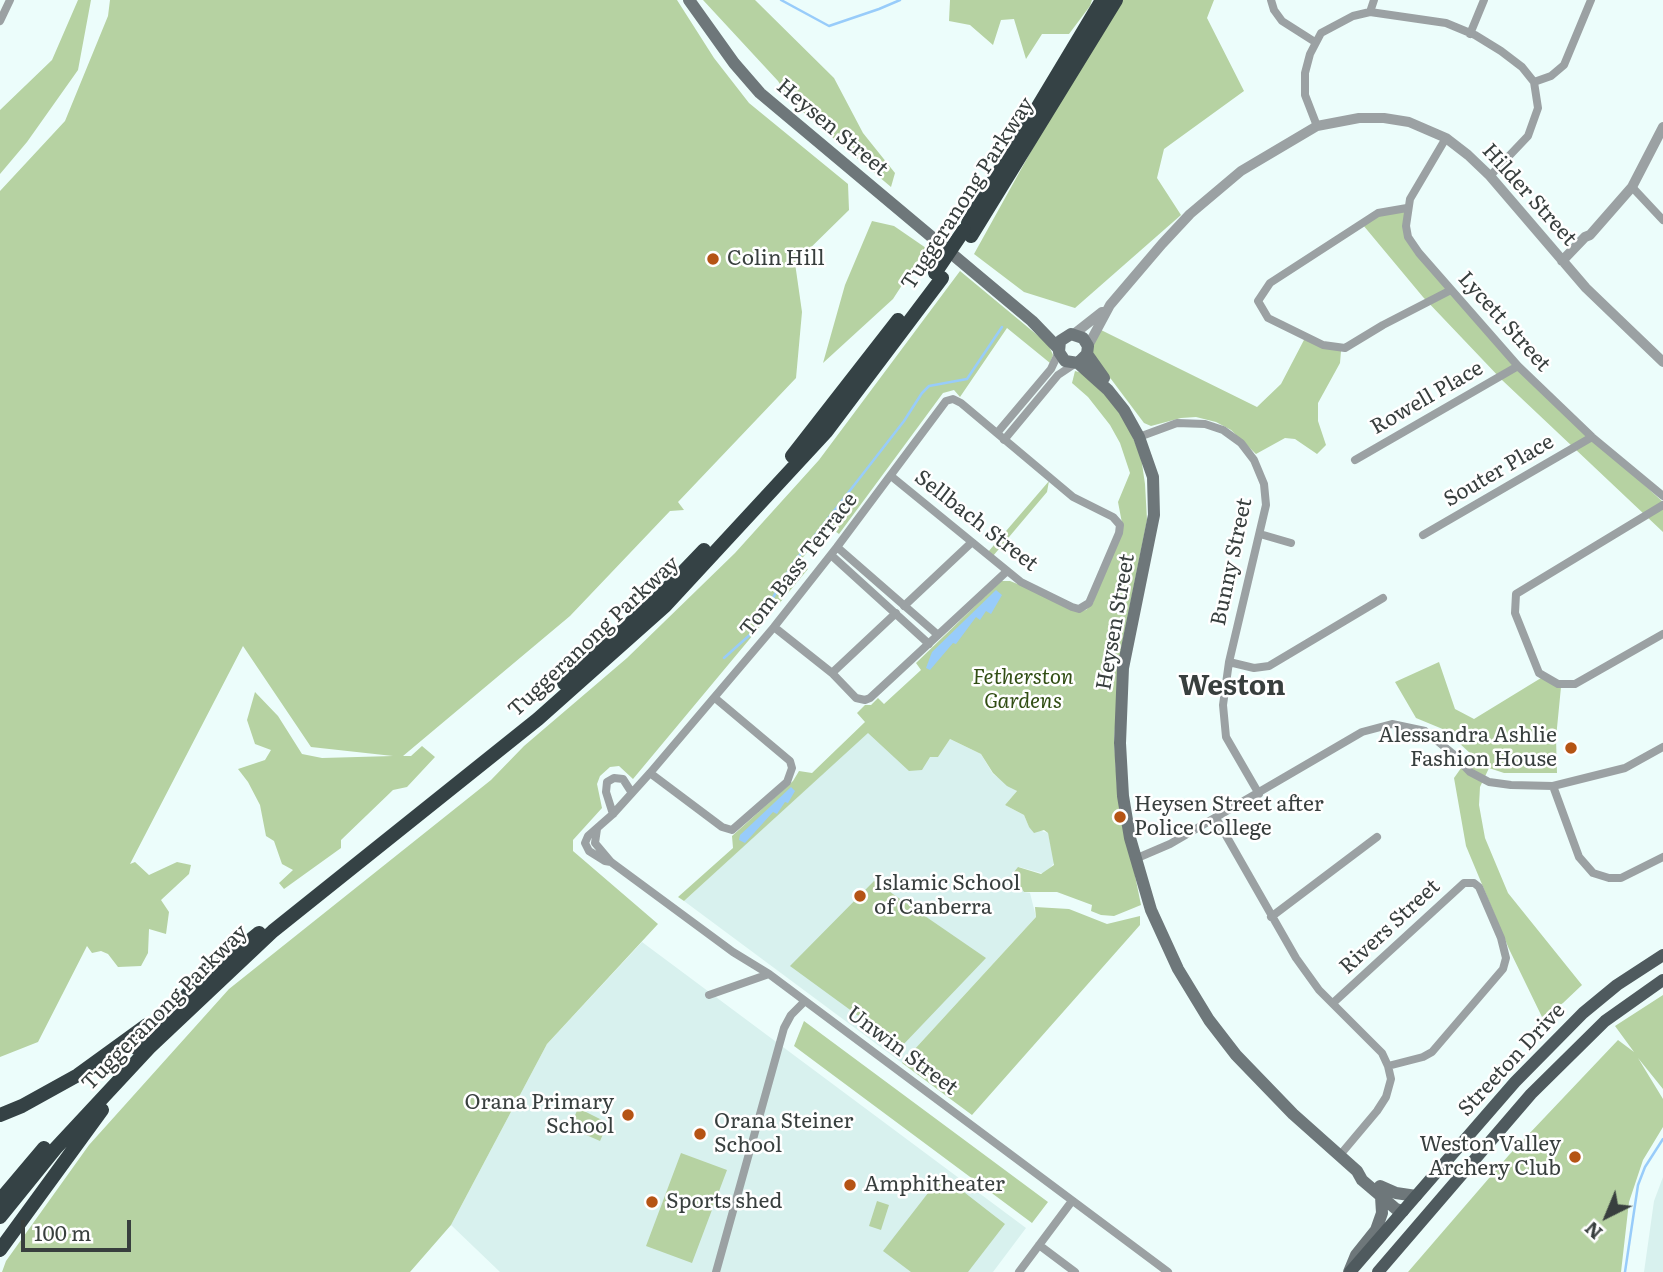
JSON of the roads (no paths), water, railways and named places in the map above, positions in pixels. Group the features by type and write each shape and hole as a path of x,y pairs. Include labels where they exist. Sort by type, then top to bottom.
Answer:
{"highway":[{"name":"Tuggeranong Parkway","path":"968,233 1102,0"},
{"name":"Tuggeranong Parkway","path":"0,1217 55,1149 149,1048 273,931 538,719 665,606 827,432 968,233 1116,0"},
{"name":"Tuggeranong Parkway","path":"0,1200 16,1179 199,982 530,714 655,601 794,454 939,275"},
{"path":"0,1115 78,1075 132,1037 199,982"},
{"path":"0,1250 149,1048"}],"main road":[{"name":"Heysen Street","path":"689,0 734,63 760,93 1032,321 1065,361 1082,357"},
{"name":"Heysen Street","path":"1032,321 1083,338 1082,357 1121,396 1151,455 1149,463 1153,482 1154,515 1123,668 1120,743 1123,796 1135,859 1151,909 1178,969 1209,1020 1255,1076 1357,1171 1367,1175 1381,1192 1400,1205 1403,1212"},
{"path":"1058,350 1060,341 1071,334"},
{"name":"Streeton Drive","path":"1349,1272 1515,1082 1583,1013 1617,985 1663,955"},
{"name":"Streeton Drive","path":"1378,1272 1531,1094 1620,1009 1663,980"},
{"path":"1402,1242 1408,1227 1403,1212 1417,1213 1423,1210 1448,1182 1463,1171"},
{"path":"1349,1272 1356,1255 1376,1230 1382,1213 1381,1192 1416,1196"}],"street":[{"path":"0,21 10,0"},
{"path":"1271,0 1274,10 1282,20 1315,42"},
{"path":"1370,12 1374,0"},
{"path":"1470,34 1484,0"},
{"path":"1534,82 1551,76 1564,65 1591,0"},
{"path":"1317,126 1305,95 1305,73 1315,42 1321,33 1353,16 1370,12 1446,23 1501,51 1522,67 1534,82 1538,108 1528,136 1490,176"},
{"name":"Hilder Street","path":"1071,334 1110,305 1190,214 1241,171 1317,126 1359,118 1384,118 1409,122 1446,138 1490,176 1586,288 1663,362"},
{"path":"1564,264 1585,237 1590,236 1632,187 1663,127"},
{"path":"1446,138 1407,208 1378,213 1270,283 1258,301 1268,318 1323,345 1345,348 1451,290"},
{"path":"1632,187 1663,220"},
{"name":"Lycett Street","path":"1407,208 1408,237 1518,366 1592,437 1663,496"},
{"name":"Hilder Street","path":"1082,357 1110,305"},
{"path":"997,433 1051,369 1058,350"},
{"path":"1004,440 1058,375 1082,357"},
{"name":"Rowell Place","path":"1355,460 1518,366"},
{"name":"Tom Bass Terrace","path":"597,829 650,773 774,627 942,406 950,399 961,403 997,433"},
{"name":"Bunny Street","path":"1143,435 1177,423 1205,424 1223,430 1241,443 1254,460 1264,484 1266,505 1229,662 1223,705 1226,737 1259,794"},
{"name":"Sellbach Street","path":"891,475 1021,582 1079,608 1089,603 1120,525 1113,517 1073,497 997,433"},
{"name":"Souter Place","path":"1423,535 1592,437"},
{"path":"1663,505 1516,594 1515,613 1539,673 1558,684 1574,684 1663,635"},
{"path":"1260,534 1291,543"},
{"path":"904,606 971,543"},
{"path":"837,547 938,635"},
{"path":"831,555 929,643"},
{"path":"774,627 832,673 856,698 865,700 1006,572"},
{"path":"1229,662 1254,668 1269,666 1383,598"},
{"path":"832,673 896,613"},
{"path":"650,773 722,827 732,830 787,782 792,768 790,761 715,698"},
{"path":"1135,859 1170,844 1362,732 1392,724 1425,731 1470,772 1489,782 1553,786 1625,768 1663,747"},
{"path":"612,814 606,792 607,782 614,778 623,779 632,793"},
{"path":"1553,786 1579,857 1593,873 1609,878 1621,878 1663,857"},
{"path":"1216,818 1271,917 1311,980 1382,1053 1388,1066 1391,1079 1386,1097 1340,1155"},
{"name":"Unwin Street","path":"597,829 588,836 587,846 593,854 608,863 611,862 733,952 769,974 1168,1272"},
{"path":"1271,917 1377,836"},
{"name":"Rivers Street","path":"1333,1003 1464,883 1474,883 1479,887 1501,938 1506,958 1503,970 1432,1052 1388,1066"},
{"path":"709,995 769,974"},
{"path":"716,1272 784,1028 805,1001"},
{"path":"1018,1272 1072,1200"},
{"path":"1039,1245 1075,1272"}],"water":[{"path":"996,590 1002,595 991,614 986,611 980,620 976,617 956,644 953,643 930,670 926,668 932,652"},
{"path":"791,787 795,791 788,803 785,802 777,814 773,812 745,843 739,840 740,835"}],"waterway":[{"path":"781,0 829,26 900,0"},
{"path":"724,658 753,632 792,565 904,421 922,393 929,386 967,379 1002,327"},
{"path":"1625,1272 1638,1185 1645,1167 1663,1139"}],"place":[{"name":"Colin Hill","path":"713,259"},
{"name":"Alessandra Ashlie Fashion House","path":"1571,748"},
{"name":"Heysen Street after Police College","path":"1120,817"},
{"name":"Islamic School of Canberra","path":"860,896"},
{"name":"Orana Primary School","path":"628,1115"},
{"name":"Orana Steiner School","path":"700,1134"},
{"name":"Weston Valley Archery Club","path":"1575,1157"},
{"name":"Amphitheater","path":"850,1185"},
{"name":"Sports shed","path":"652,1202"}],"district":[{"name":"Weston","path":"1232,687"}],"park label":[{"name":"Fetherston Gardens","path":"1023,690"}]}
